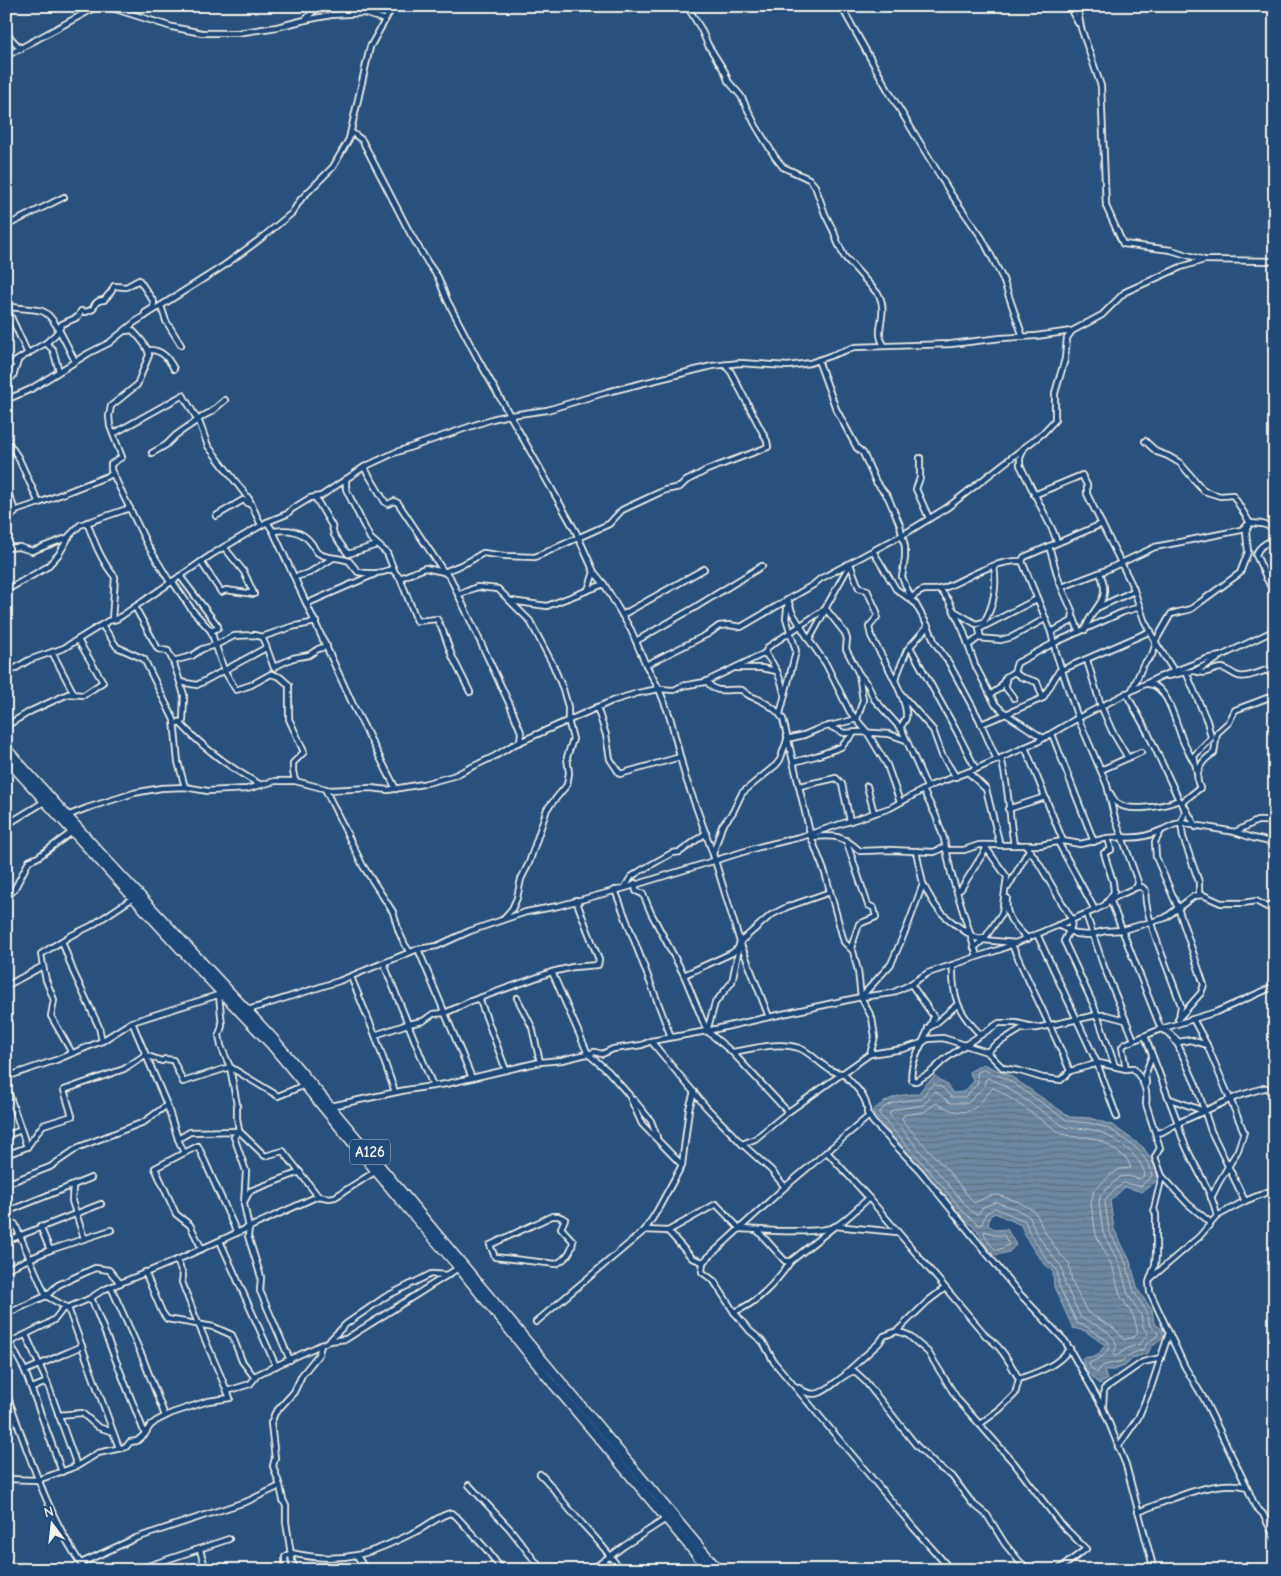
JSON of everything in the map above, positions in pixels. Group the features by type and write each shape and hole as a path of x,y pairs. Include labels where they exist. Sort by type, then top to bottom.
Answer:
{"highway":[{"name":"A126","path":"6,748 248,1010 332,1106 666,1519 719,1570"},
{"name":"A126","path":"6,759 220,994 264,1038 376,1171 461,1266 684,1535 709,1570"}],"street":[{"path":"6,56 98,6"},
{"path":"106,6 172,27 202,33 237,33 331,15 364,13 385,20"},
{"path":"305,20 318,6"},
{"path":"18,361 13,376 6,383 7,398 31,389 75,361 109,343 145,316 222,267 292,213 301,199 332,167 349,139 370,47 393,6"},
{"path":"686,6 722,66 728,81 741,96 756,126 775,157 783,166 809,179 815,186 844,256 879,295 883,312 880,340 884,345"},
{"path":"840,6 951,194 982,238 1003,279 1023,337"},
{"path":"1066,6 1071,10 1081,28"},
{"path":"1077,6 1081,28 1101,86 1106,206 1123,244 1171,250 1204,260 1275,262"},
{"path":"6,33 21,49"},
{"path":"351,132 362,140 410,233 438,277 447,300 509,415 528,445 579,537 594,572 604,584 622,615 659,689 670,717 680,757 740,942 769,1017"},
{"path":"6,226 64,197"},
{"path":"6,674 30,660 78,640 135,607 171,581 261,525 287,514 292,509 315,497 321,496 364,468 402,450 509,415 547,410 712,366 740,363 800,365 856,347 951,344 1072,331 1102,315 1125,292 1181,267 1204,260"},
{"path":"6,367 46,343 59,330 62,324 78,317 81,311 86,312 92,309 100,300 104,300 114,286 126,287 139,280 154,302 153,308 145,313 145,316"},
{"path":"6,306 43,311 50,316 75,361"},
{"path":"6,306 28,354"},
{"path":"161,306 166,321 181,345"},
{"path":"124,331 132,330 148,350 146,362 137,385 112,406 109,416 110,426 122,457 111,464 111,470 148,544 171,581 211,632 224,670 236,690 251,685 274,671 262,637"},
{"path":"646,665 708,634 719,626 742,627 820,579 901,536 948,507 1043,434 1055,420 1055,393 1065,359 1067,338 1072,331"},
{"path":"46,343 53,350 59,371"},
{"path":"148,350 156,349 165,354 174,369"},
{"path":"818,360 836,409 857,448 863,453 876,482 888,497 900,525 905,547 902,577 911,598 928,626 935,643 949,663 1005,772 1008,809 1014,845"},
{"path":"400,578 425,568 444,572 468,562 483,553 533,558 608,524 622,510 665,490 680,487 686,481 706,470 768,447 767,441 731,372 725,365"},
{"path":"113,434 182,395 198,420 208,446 252,506 261,525"},
{"path":"152,452 166,445 176,434 204,415 212,412 225,400"},
{"path":"6,439 18,457 39,503"},
{"path":"1145,441 1157,452 1180,463 1204,491 1220,496 1233,496 1250,523"},
{"path":"1025,447 1020,458 1020,465 1057,542"},
{"path":"920,458 920,478 916,489 919,500 929,518"},
{"path":"364,468 385,502 388,504 394,501 398,503 444,572 450,577 510,706 521,732 520,742"},
{"path":"6,518 15,511 114,474"},
{"path":"1034,495 1082,475 1087,485 1087,494 1134,591 1144,620 1155,642 1174,671"},
{"path":"347,478 345,483 346,490 370,538 387,553 394,570 400,578 417,621 437,619 452,656 470,692"},
{"path":"6,488 15,511"},
{"path":"315,497 332,526 334,535 348,554 377,545"},
{"path":"216,516 243,500 252,506"},
{"path":"6,582 12,587 47,567 80,525 130,508"},
{"path":"86,522 98,551 115,577 112,620"},
{"path":"267,522 308,603 354,706 396,788"},
{"path":"1132,690 1143,665 1152,655 1155,642 1171,614 1191,609 1240,573 1248,552 1246,532 1250,523"},
{"path":"1062,588 1100,573 1155,547 1241,530 1250,523 1275,528"},
{"path":"1022,561 1024,557 1102,524"},
{"path":"273,531 288,529 302,535 317,552 333,558 348,560 358,572 378,573"},
{"path":"6,548 19,547 32,552 69,537"},
{"path":"1275,538 1257,550 1256,555 1275,596"},
{"path":"1049,546 1062,588 1079,632"},
{"path":"201,562 221,592 226,590 254,594 244,572 224,547"},
{"path":"873,551 896,589 911,598"},
{"path":"295,577 309,573 333,558"},
{"path":"911,598 923,590 935,591 994,566 1014,560 1022,561"},
{"path":"1022,561 1051,632 1078,718 1109,792 1114,815 1138,882 1137,887"},
{"path":"67,816 134,793 161,788 185,787 208,791 247,789 275,781 295,781 330,790 371,788 388,790 453,776 520,742 597,707 638,693 659,689 674,690 682,686 707,681 765,653 768,647 825,609 850,564"},
{"path":"850,564 859,588 867,590 877,612 877,617 869,627 871,636 901,694 905,707 906,719 900,728"},
{"path":"636,641 762,566"},
{"path":"976,624 984,622 993,604 996,578 994,566"},
{"path":"622,615 704,569"},
{"path":"308,603 378,573 394,570"},
{"path":"1266,578 1275,571"},
{"path":"588,590 594,572"},
{"path":"1085,630 1103,598 1105,587 1100,573"},
{"path":"180,576 218,626 218,628 211,632"},
{"path":"511,601 547,606 604,584"},
{"path":"458,595 477,587 498,589 530,621 564,689 568,707 568,720 573,739 567,757 569,773 567,785 547,809 529,863 521,878 517,898 512,909 504,919"},
{"path":"940,589 954,611 976,665 995,704 1006,714 1043,738"},
{"path":"1098,607 1134,591"},
{"path":"980,629 1037,599"},
{"path":"788,600 792,612 826,664 850,712 867,732 888,765 900,802"},
{"path":"780,714 796,651 786,618 788,600"},
{"path":"135,607 158,649 168,651 173,661 184,695 183,721 177,723"},
{"path":"990,695 1000,688 1006,677 1014,672 1017,663 1054,643 1123,612 1140,607"},
{"path":"809,640 826,609 845,633 847,640 846,650 859,674 868,685 874,698 900,728 936,816 977,956"},
{"path":"954,611 976,624 980,629 981,638"},
{"path":"1051,632 1072,621 1074,618"},
{"path":"969,645 978,638 1001,640 1012,637 1045,619"},
{"path":"173,661 192,656 234,636 254,635 262,637 291,627 316,622"},
{"path":"102,625 117,647 144,659 177,723 227,763 261,785"},
{"path":"894,680 910,647 928,626"},
{"path":"1195,671 1275,630"},
{"path":"981,724 1043,698 1057,674 1062,670 1151,631"},
{"path":"1268,634 1275,636"},
{"path":"6,726 68,694 84,695 103,682 78,640"},
{"path":"180,682 197,685 264,649 266,646"},
{"path":"274,667 327,646"},
{"path":"910,647 976,769"},
{"path":"52,652 74,694"},
{"path":"765,653 778,671 785,696"},
{"path":"811,836 890,808 925,789 976,769 1052,734 1078,718 1157,678 1206,659 1221,656"},
{"path":"1087,660 1101,706 1112,731 1128,758"},
{"path":"735,668 761,668 778,671"},
{"path":"1157,678 1195,671 1206,673 1221,668 1232,671 1236,676 1241,677 1267,670 1275,678"},
{"path":"1014,672 1021,677 1037,682 1043,698"},
{"path":"1186,672 1207,721 1211,738"},
{"path":"271,674 280,676 289,685 289,719 304,752 293,763 292,771 295,781"},
{"path":"857,719 863,700 859,674"},
{"path":"1006,677 1006,688 1014,698"},
{"path":"707,681 710,687 715,690 742,690 748,696 763,701 780,714 783,719 811,836 844,942 851,948 858,971 861,997 872,1018 875,1037 870,1054"},
{"path":"1144,684 1157,686 1166,698 1197,773"},
{"path":"1126,693 1148,733 1185,812 1181,823 1183,836 1199,882 1199,895"},
{"path":"901,694 933,730 942,756 956,777"},
{"path":"1194,762 1194,756 1228,722 1235,710 1275,695"},
{"path":"568,707 578,715"},
{"path":"597,707 606,735 610,759 620,774 680,757"},
{"path":"787,739 857,719"},
{"path":"177,723 178,762 185,787"},
{"path":"829,726 844,733 867,732 889,734 906,740"},
{"path":"521,732 531,737"},
{"path":"794,762 841,747 855,732"},
{"path":"1109,792 1117,803 1127,807 1166,806 1181,803 1200,788 1196,781 1197,773 1205,758 1214,753 1217,732"},
{"path":"1052,734 1094,842"},
{"path":"713,854 722,826 733,812 742,793 770,771 780,760 787,739"},
{"path":"1025,747 1060,841 1095,910"},
{"path":"1101,770 1141,752"},
{"path":"968,772 986,789 1000,845"},
{"path":"800,786 836,778 842,784 850,821"},
{"path":"867,786 874,813"},
{"path":"325,789 363,866 393,912 399,932 410,952"},
{"path":"1008,809 1045,797"},
{"path":"6,825 44,802"},
{"path":"1181,803 1196,827"},
{"path":"1235,832 1257,821 1275,821"},
{"path":"248,1010 351,977 418,949 437,946 470,930 526,912 558,906 625,888 635,883 759,846 811,836 828,835 846,838 860,851 934,852 946,848 964,850 1000,845 1026,845 1060,841 1080,844 1122,837 1135,839 1161,831 1172,824 1181,823 1235,832 1275,843"},
{"path":"1161,831 1155,842 1156,856 1178,908 1204,985 1201,993 1171,1026"},
{"path":"6,898 14,890 29,861 38,857 72,832"},
{"path":"625,888 631,877 672,853 680,852 706,833"},
{"path":"846,838 868,905 874,908 876,917 859,924 851,948"},
{"path":"332,1106 472,1078 540,1062 562,1060 595,1052 602,1054 613,1049 642,1045 651,1041 707,1031 861,997 892,993 928,973 1028,939 1105,905 1114,892 1113,882 1104,853 1111,850 1108,838"},
{"path":"1026,845 1072,920 1071,927 1064,941 1097,1015 1114,1066"},
{"path":"957,892 961,889 985,847"},
{"path":"974,948 984,939 1002,913 1007,877 985,847"},
{"path":"1028,939 1011,923 1006,903 1008,885 1030,850"},
{"path":"916,851 923,884 935,907 946,919 971,935 974,939 1014,944"},
{"path":"635,883 636,891 643,894 684,975 707,1031 732,1052 788,1112"},
{"path":"861,997 891,964 923,884"},
{"path":"1110,899 1137,887 1142,887 1146,891 1144,897 1150,922 1181,1006 1178,1020"},
{"path":"615,890 671,1037"},
{"path":"684,975 732,953 738,948 740,942 770,915 830,892"},
{"path":"1058,925 1076,934 1123,930 1165,918 1194,896 1199,895 1221,903 1243,904 1256,901 1267,907 1275,903"},
{"path":"72,1054 51,1016 54,1000 46,980 42,954 91,926 134,898"},
{"path":"1110,899 1161,1029 1179,1042 1190,1040 1207,1045"},
{"path":"375,1035 408,1024 424,1021 434,1014 445,1013 479,998 552,972 599,964 576,900"},
{"path":"1086,914 1092,934 1134,1040"},
{"path":"1037,934 1097,1063 1117,1117"},
{"path":"62,941 98,1027 102,1042"},
{"path":"707,1031 715,1003 732,982 740,942"},
{"path":"1014,944 1036,1000 1050,1025 1070,1071"},
{"path":"418,949 472,1078"},
{"path":"384,964 433,1086"},
{"path":"953,965 954,996 967,1018 981,1035"},
{"path":"6,986 43,966"},
{"path":"552,972 588,1054 608,1071 630,1095 651,1121 658,1139"},
{"path":"351,977 396,1092"},
{"path":"911,984 934,1017 917,1052 911,1075 912,1080 916,1081 930,1073 944,1060 999,1023 1016,1023 1037,1028"},
{"path":"1126,1069 1122,1047 1125,1044 1161,1029 1216,1012 1275,986"},
{"path":"6,1076 102,1042 132,1022 220,994 222,1026 219,1032 219,1039 230,1067 237,1105 239,1131 265,1156 283,1151 318,1196"},
{"path":"479,998 506,1070"},
{"path":"517,998 532,1027 540,1062"},
{"path":"928,1028 958,1004"},
{"path":"987,1052 1021,1029 1037,1028 1097,1015 1106,1015 1125,1020"},
{"path":"1194,1019 1244,1132 1238,1150 1211,1198"},
{"path":"132,1022 167,1105 184,1153"},
{"path":"1145,1036 1163,1087 1170,1099 1181,1135 1211,1198 1217,1216"},
{"path":"1171,1036 1178,1045 1196,1085 1214,1138 1245,1201"},
{"path":"742,1144 755,1139 788,1112 870,1054 903,1049 928,1039 943,1038 987,1052 1003,1068 1043,1078 1061,1080 1070,1071 1097,1063 1126,1069 1134,1068 1146,1085"},
{"path":"651,1041 694,1092 742,1144 771,1170 785,1187"},
{"path":"732,1052 785,1045 799,1048 834,1072 842,1073 864,1098 868,1106 867,1114 920,1171 1012,1286 1050,1324 1070,1348 1103,1408 1126,1465 1154,1570"},
{"path":"145,1055 162,1061 165,1059 173,1060 183,1082 230,1067 278,1096 305,1086"},
{"path":"6,1155 27,1147 44,1125 72,1116 64,1090 124,1069 145,1055"},
{"path":"1152,1056 1145,1075 1146,1104 1160,1148 1155,1157 1162,1176 1188,1204 1211,1223"},
{"path":"6,1084 27,1147"},
{"path":"1156,1133 1162,1132 1238,1096 1264,1088 1268,1088 1275,1100"},
{"path":"536,1322 645,1230 682,1166 689,1109 694,1092"},
{"path":"630,1095 642,1124 682,1166"},
{"path":"1170,1099 1204,1111"},
{"path":"6,1184 50,1167 79,1147 144,1122 167,1105"},
{"path":"869,1116 785,1187 703,1262 702,1272 714,1281 734,1312 750,1331 763,1342 774,1362 951,1570"},
{"path":"6,1136 21,1130"},
{"path":"178,1139 190,1132 239,1131"},
{"path":"239,1131 234,1136 246,1171 244,1204 249,1228 248,1236 261,1277 260,1291 290,1360"},
{"path":"202,1249 190,1226 176,1214 155,1168 198,1146 237,1233"},
{"path":"827,1152 869,1198 987,1337 995,1342 1006,1356 1019,1379 1015,1394 1000,1409 980,1424"},
{"path":"8,1343 47,1324 55,1319 60,1312 89,1299 111,1286 177,1260 318,1196 335,1197 376,1171"},
{"path":"244,1204 250,1191 300,1172"},
{"path":"1162,1176 1154,1209 1156,1216 1156,1254 1149,1282 1150,1292 1255,1506 1263,1514 1275,1538"},
{"path":"6,1212 91,1178"},
{"path":"73,1186 72,1201 84,1238"},
{"path":"1151,1278 1199,1237 1217,1216 1245,1201 1275,1189"},
{"path":"734,1312 745,1308 779,1278 791,1261 869,1198"},
{"path":"6,1241 40,1226 101,1204"},
{"path":"645,1230 668,1231 716,1204 740,1229 801,1232 835,1226 898,1232"},
{"path":"552,1216 565,1219 561,1228 573,1241 572,1248 565,1259 556,1264 495,1257 490,1246 552,1216"},
{"path":"6,1221 15,1224 46,1296 68,1308 119,1448"},
{"path":"40,1226 50,1250"},
{"path":"6,1269 50,1250 111,1230"},
{"path":"757,1230 785,1261 791,1261"},
{"path":"668,1231 692,1258 703,1262"},
{"path":"220,1241 276,1366"},
{"path":"6,1479 38,1480 62,1472 98,1453 126,1447 130,1442 137,1441 150,1426 165,1416 208,1401 230,1398 198,1324 182,1282 183,1275 177,1260"},
{"path":"254,1376 329,1341 353,1335 360,1328 461,1266"},
{"path":"6,1314 46,1296 58,1284 95,1268 109,1270 120,1283"},
{"path":"145,1272 164,1317 214,1327 232,1335 242,1361 254,1376"},
{"path":"329,1341 346,1324 385,1298 431,1274 449,1275"},
{"path":"111,1286 142,1356 165,1416"},
{"path":"793,1384 807,1393 820,1393 838,1382 884,1336 897,1332 928,1301 945,1288"},
{"path":"89,1299 92,1300 145,1434"},
{"path":"897,1332 908,1335 928,1352 958,1400 1014,1462 1060,1523 1086,1548 1058,1570"},
{"path":"1118,1447 1138,1418 1152,1387 1169,1333"},
{"path":"6,1335 8,1343 25,1371 32,1388 62,1472"},
{"path":"26,1335 47,1382 76,1466"},
{"path":"295,1570 286,1522 286,1506 273,1466 275,1458 271,1423 275,1413 294,1392 302,1375 319,1354 321,1345"},
{"path":"25,1371 82,1346"},
{"path":"1019,1379 1057,1363 1070,1348"},
{"path":"1103,1408 1104,1388 1143,1362 1161,1358"},
{"path":"846,1373 854,1371 865,1381 916,1445 936,1465 952,1476 972,1503 987,1515 1004,1544 1030,1570"},
{"path":"227,1391 250,1384 254,1380 254,1376"},
{"path":"32,1388 47,1382"},
{"path":"6,1392 38,1480 82,1568 136,1538 248,1501 280,1486"},
{"path":"58,1415 82,1413 98,1427 113,1432"},
{"path":"540,1474 572,1513 612,1555 620,1570"},
{"path":"469,1484 510,1529 542,1570"},
{"path":"1138,1512 1204,1488 1238,1484 1247,1487"},
{"path":"286,1570 285,1557 291,1553 315,1558 357,1556 391,1544 451,1513 487,1550 502,1570"},
{"path":"591,1570 666,1519"},
{"path":"136,1570 229,1539"},
{"path":"200,1550 206,1570"},
{"path":"357,1556 366,1570"},
{"path":"6,1560 10,1570"}],"water":[{"path":"983,1064 1009,1075 1070,1117 1090,1118 1112,1125 1143,1147 1154,1164 1159,1179 1142,1192 1125,1187 1110,1201 1114,1229 1130,1261 1138,1290 1152,1310 1154,1323 1162,1329 1164,1338 1151,1347 1148,1353 1133,1358 1125,1366 1114,1370 1104,1370 1107,1380 1099,1384 1086,1370 1082,1358 1097,1356 1105,1345 1085,1331 1073,1328 1054,1287 1053,1272 1034,1250 1021,1225 995,1213 990,1216 988,1225 996,1230 1007,1229 1016,1245 1009,1252 997,1255 991,1253 977,1230 960,1216 890,1135 872,1111 894,1098 918,1094 935,1076 946,1084 953,1093 964,1092 974,1081 969,1072"}]}
